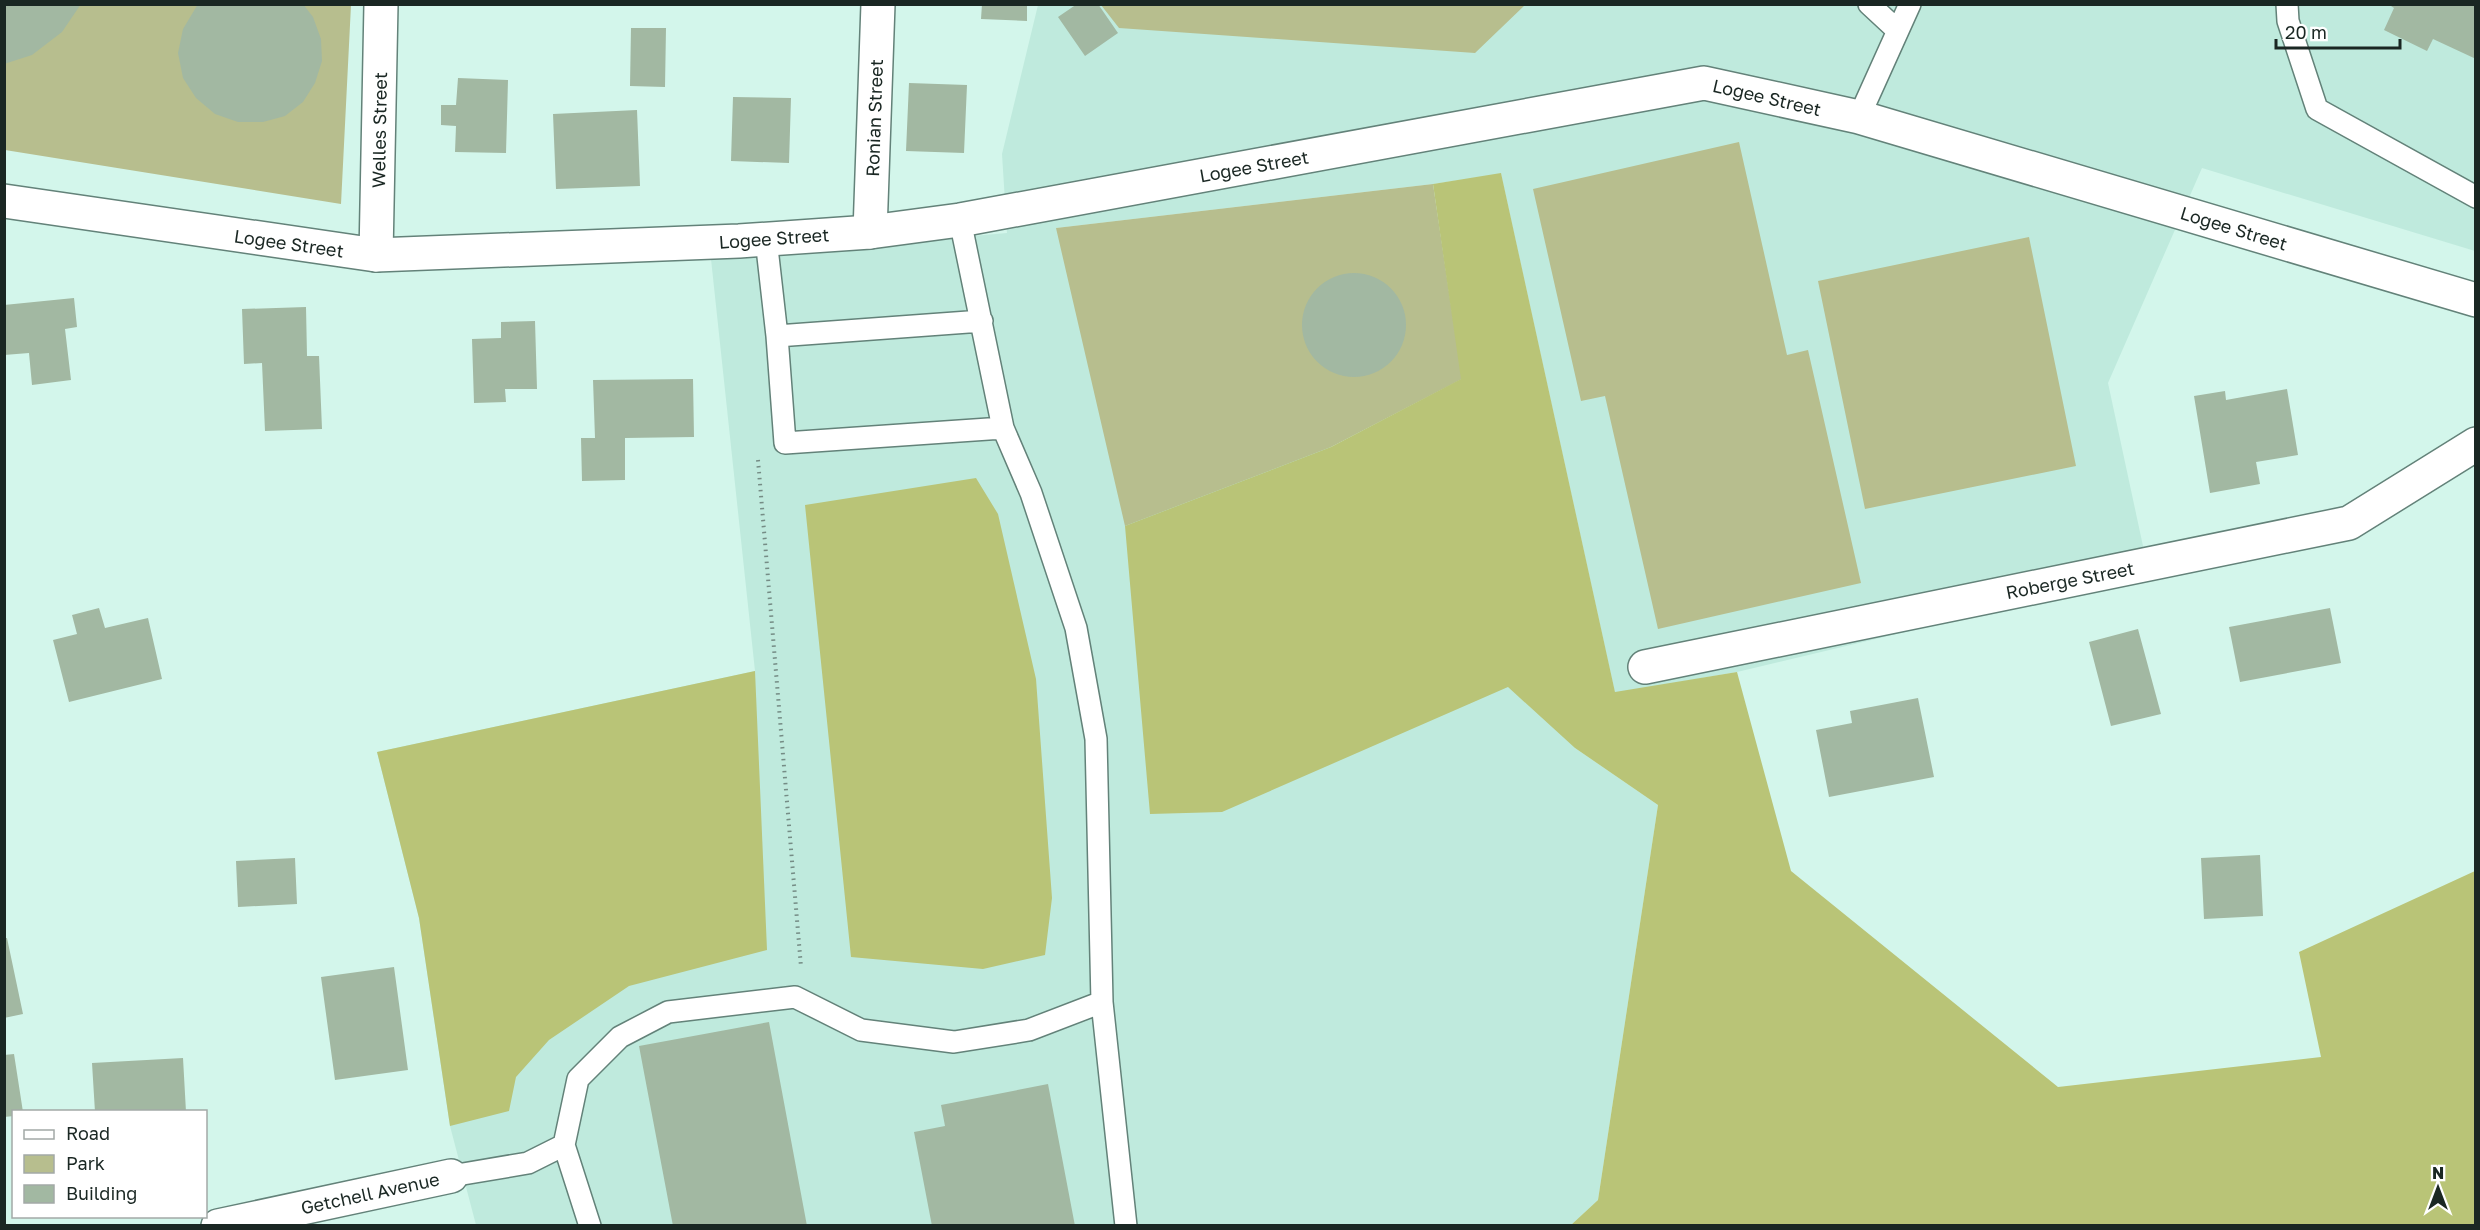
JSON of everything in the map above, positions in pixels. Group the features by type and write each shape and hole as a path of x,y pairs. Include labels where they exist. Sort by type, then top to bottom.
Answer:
{"street":[{"name":"Welles Street","path":"376,255 381,4"},
{"name":"Ronian Street","path":"870,232 878,4"},
{"name":"Logee Street","path":"4,201 376,255 766,239 870,232 960,220 1704,83 1859,117 2475,300"},
{"name":"Roberge Street","path":"1645,667 2349,524 2475,444"},
{"name":"Getchell Avenue","path":"218,1226 451,1176"}],"lane":[{"path":"1869,4 1897,30"},
{"path":"1859,117 1910,4"},
{"path":"2287,4 2288,21 2317,109 2475,197"},
{"path":"960,220 1004,428 1031,493 1076,628 1096,740 1102,1002 1126,1226"},
{"path":"766,239 777,336 785,443 1004,428"},
{"path":"777,336 982,321"},
{"path":"590,1226 564,1145 578,1079 620,1037 668,1012 795,997 861,1030 954,1042 1029,1030 1102,1002"},
{"path":"451,1176 528,1163 564,1145"}],"path":[{"path":"758,455 801,967 795,997"}],"shaded area":[{"path":"1038,5 2475,5 2475,251 2202,168 2108,383 2149,574 1737,672 1615,693 1501,174 1056,228 1331,447 1575,748 1658,805 1598,1200 1571,1225 476,1225 450,1126 419,918 377,752 755,671 711,259 1007,233 1002,154"}],"green space":[{"path":"4,5 351,5 341,204 5,150"},
{"path":"1101,5 1525,5 1475,53 1119,28"},
{"path":"1739,142 1787,355 1808,350 1861,583 1658,629 1605,396 1581,401 1533,189"},
{"path":"1501,173 1615,692 1737,672 1791,871 2058,1087 2321,1057 2299,952 2475,871 2475,1225 1571,1225 1598,1200 1658,805 1575,748 1508,687 1222,812 1150,814 1125,526 1331,447 1461,379 1433,184"},
{"path":"1433,184 1462,379 1331,447 1125,526 1056,228"},
{"path":"2029,237 2076,466 1865,509 1818,281"},
{"path":"976,478 998,514 1036,679 1052,898 1045,955 983,969 851,957 805,505"},
{"path":"755,671 767,950 629,986 549,1040 516,1077 509,1111 450,1126 419,918 377,752"}],"building":[{"path":"4,4 81,4 62,32 32,55 4,64"},
{"path":"198,4 303,4 313,17 321,39 322,61 315,83 303,102 285,116 263,122 238,122 215,114 196,98 183,78 178,53 183,29"},
{"path":"982,4 1027,4 1027,21 981,19"},
{"path":"1077,4 1098,4 1118,33 1085,56 1058,17"},
{"path":"2388,4 2476,4 2476,59 2433,39 2427,51 2384,30 2394,8"},
{"path":"631,28 666,28 665,87 630,86"},
{"path":"458,78 508,80 506,153 455,152 456,126 441,125 441,105 456,105"},
{"path":"909,83 967,85 964,153 906,151"},
{"path":"733,97 791,98 789,163 731,161"},
{"path":"637,110 640,186 556,189 553,114"},
{"path":"1354,273 1374,277 1391,288 1402,305 1406,325 1402,345 1391,362 1374,373 1354,377 1334,373 1317,362 1306,345 1302,325 1306,305 1317,288 1334,277"},
{"path":"74,298 77,327 65,329 71,380 32,385 29,353 4,355 4,305"},
{"path":"306,307 307,356 319,356 322,429 265,431 262,363 244,364 242,309"},
{"path":"535,321 537,389 505,389 506,402 474,403 472,339 501,338 501,322"},
{"path":"693,379 694,437 625,438 625,480 582,481 581,438 595,438 593,380"},
{"path":"2287,389 2298,455 2256,462 2260,484 2210,493 2194,396 2225,391 2226,400"},
{"path":"99,608 105,628 148,618 162,679 69,702 53,640 77,634 72,615"},
{"path":"2330,608 2341,663 2240,682 2229,627"},
{"path":"2138,629 2161,714 2111,726 2089,642"},
{"path":"1918,698 1934,777 1829,797 1816,730 1852,723 1850,711"},
{"path":"2260,855 2263,916 2204,919 2201,858"},
{"path":"295,858 297,904 238,907 236,861"},
{"path":"4,938 7,938 23,1014 4,1018"},
{"path":"394,967 408,1070 335,1080 321,977"},
{"path":"769,1022 807,1226 673,1226 639,1046"},
{"path":"14,1054 23,1110 12,1110 12,1116 4,1117 4,1055"},
{"path":"183,1058 186,1110 95,1110 92,1063"},
{"path":"1048,1084 1075,1226 932,1226 914,1132 945,1126 941,1105"}]}
